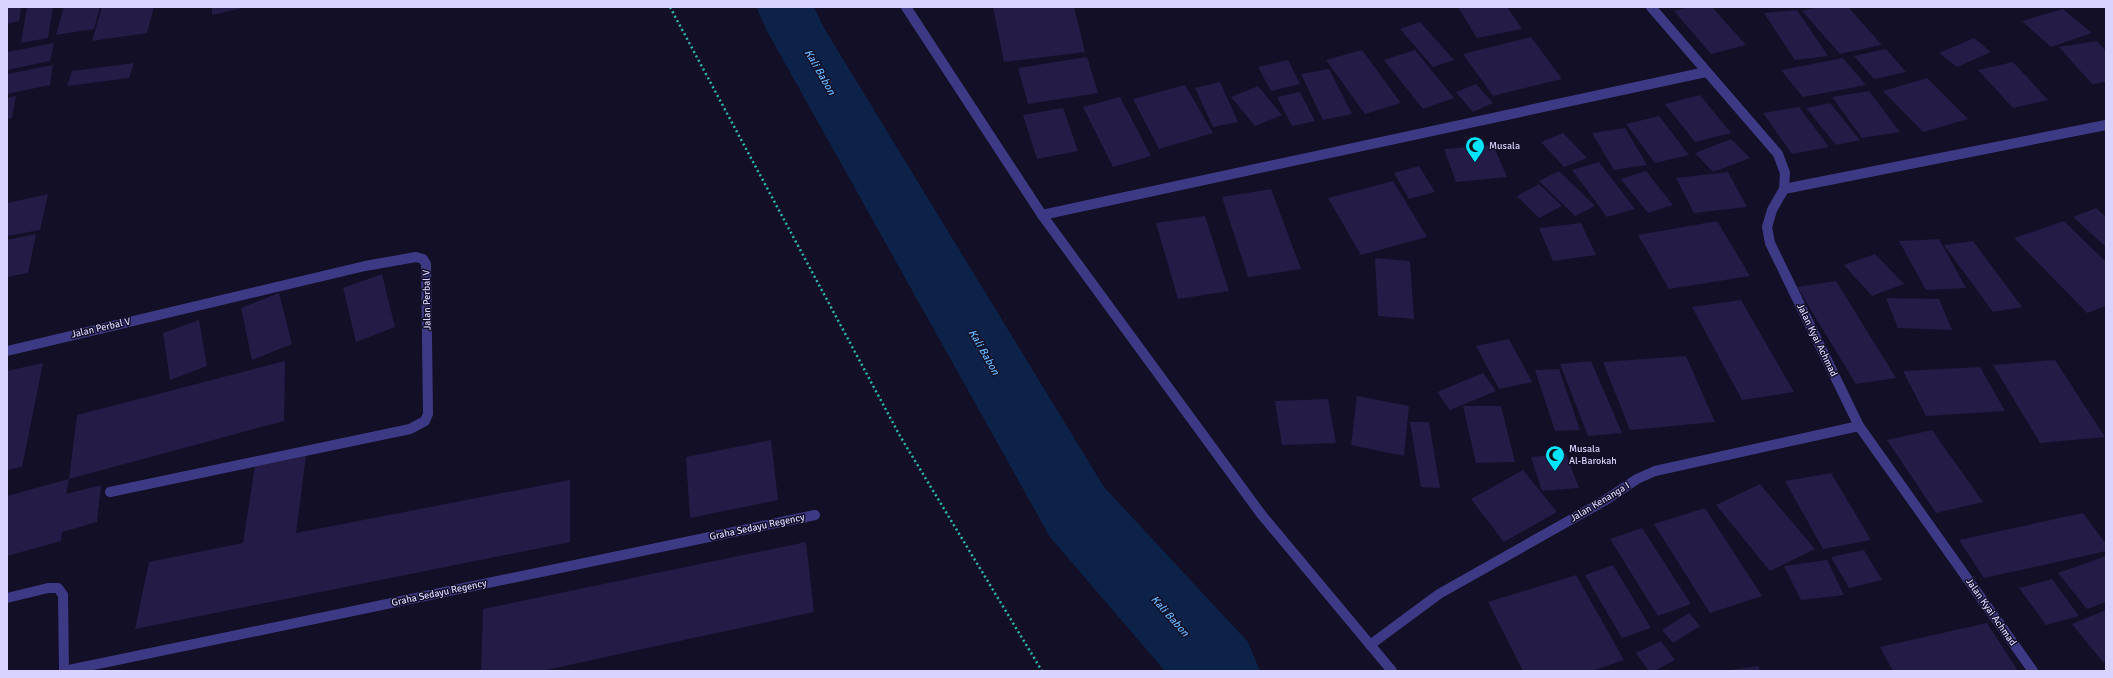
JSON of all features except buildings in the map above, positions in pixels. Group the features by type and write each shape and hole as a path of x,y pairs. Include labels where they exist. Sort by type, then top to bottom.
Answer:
{"street":[{"path":"906,7 1042,215 1261,514 1392,671"},
{"path":"1651,7 1778,154 1785,173 1784,189 2106,125"},
{"path":"1042,215 1706,72"},
{"name":"Jalan Kyai Achmad","path":"1784,189 1772,210 1767,227 1770,243 1859,426 2033,671"},
{"name":"Jalan Perbal V","path":"7,351 365,266 416,257 423,259 426,264 428,414 425,421 410,429 110,492"},
{"name":"Jalan Kenanga I","path":"1370,645 1439,594 1604,501 1637,479 1655,471 1859,426"},
{"name":"Graha Sedayu Regency","path":"7,598 48,588 58,588 63,595 64,671 815,515"}],"path":[{"path":"670,7 900,436 1042,671"}],"waterway":[{"name":"Kali Babon","path":"785,7 796,31 1077,512 1219,671"}],"place":[{"name":"Musala","path":"1475,163"},
{"name":"Musala Al-Barokah","path":"1555,472"}]}
